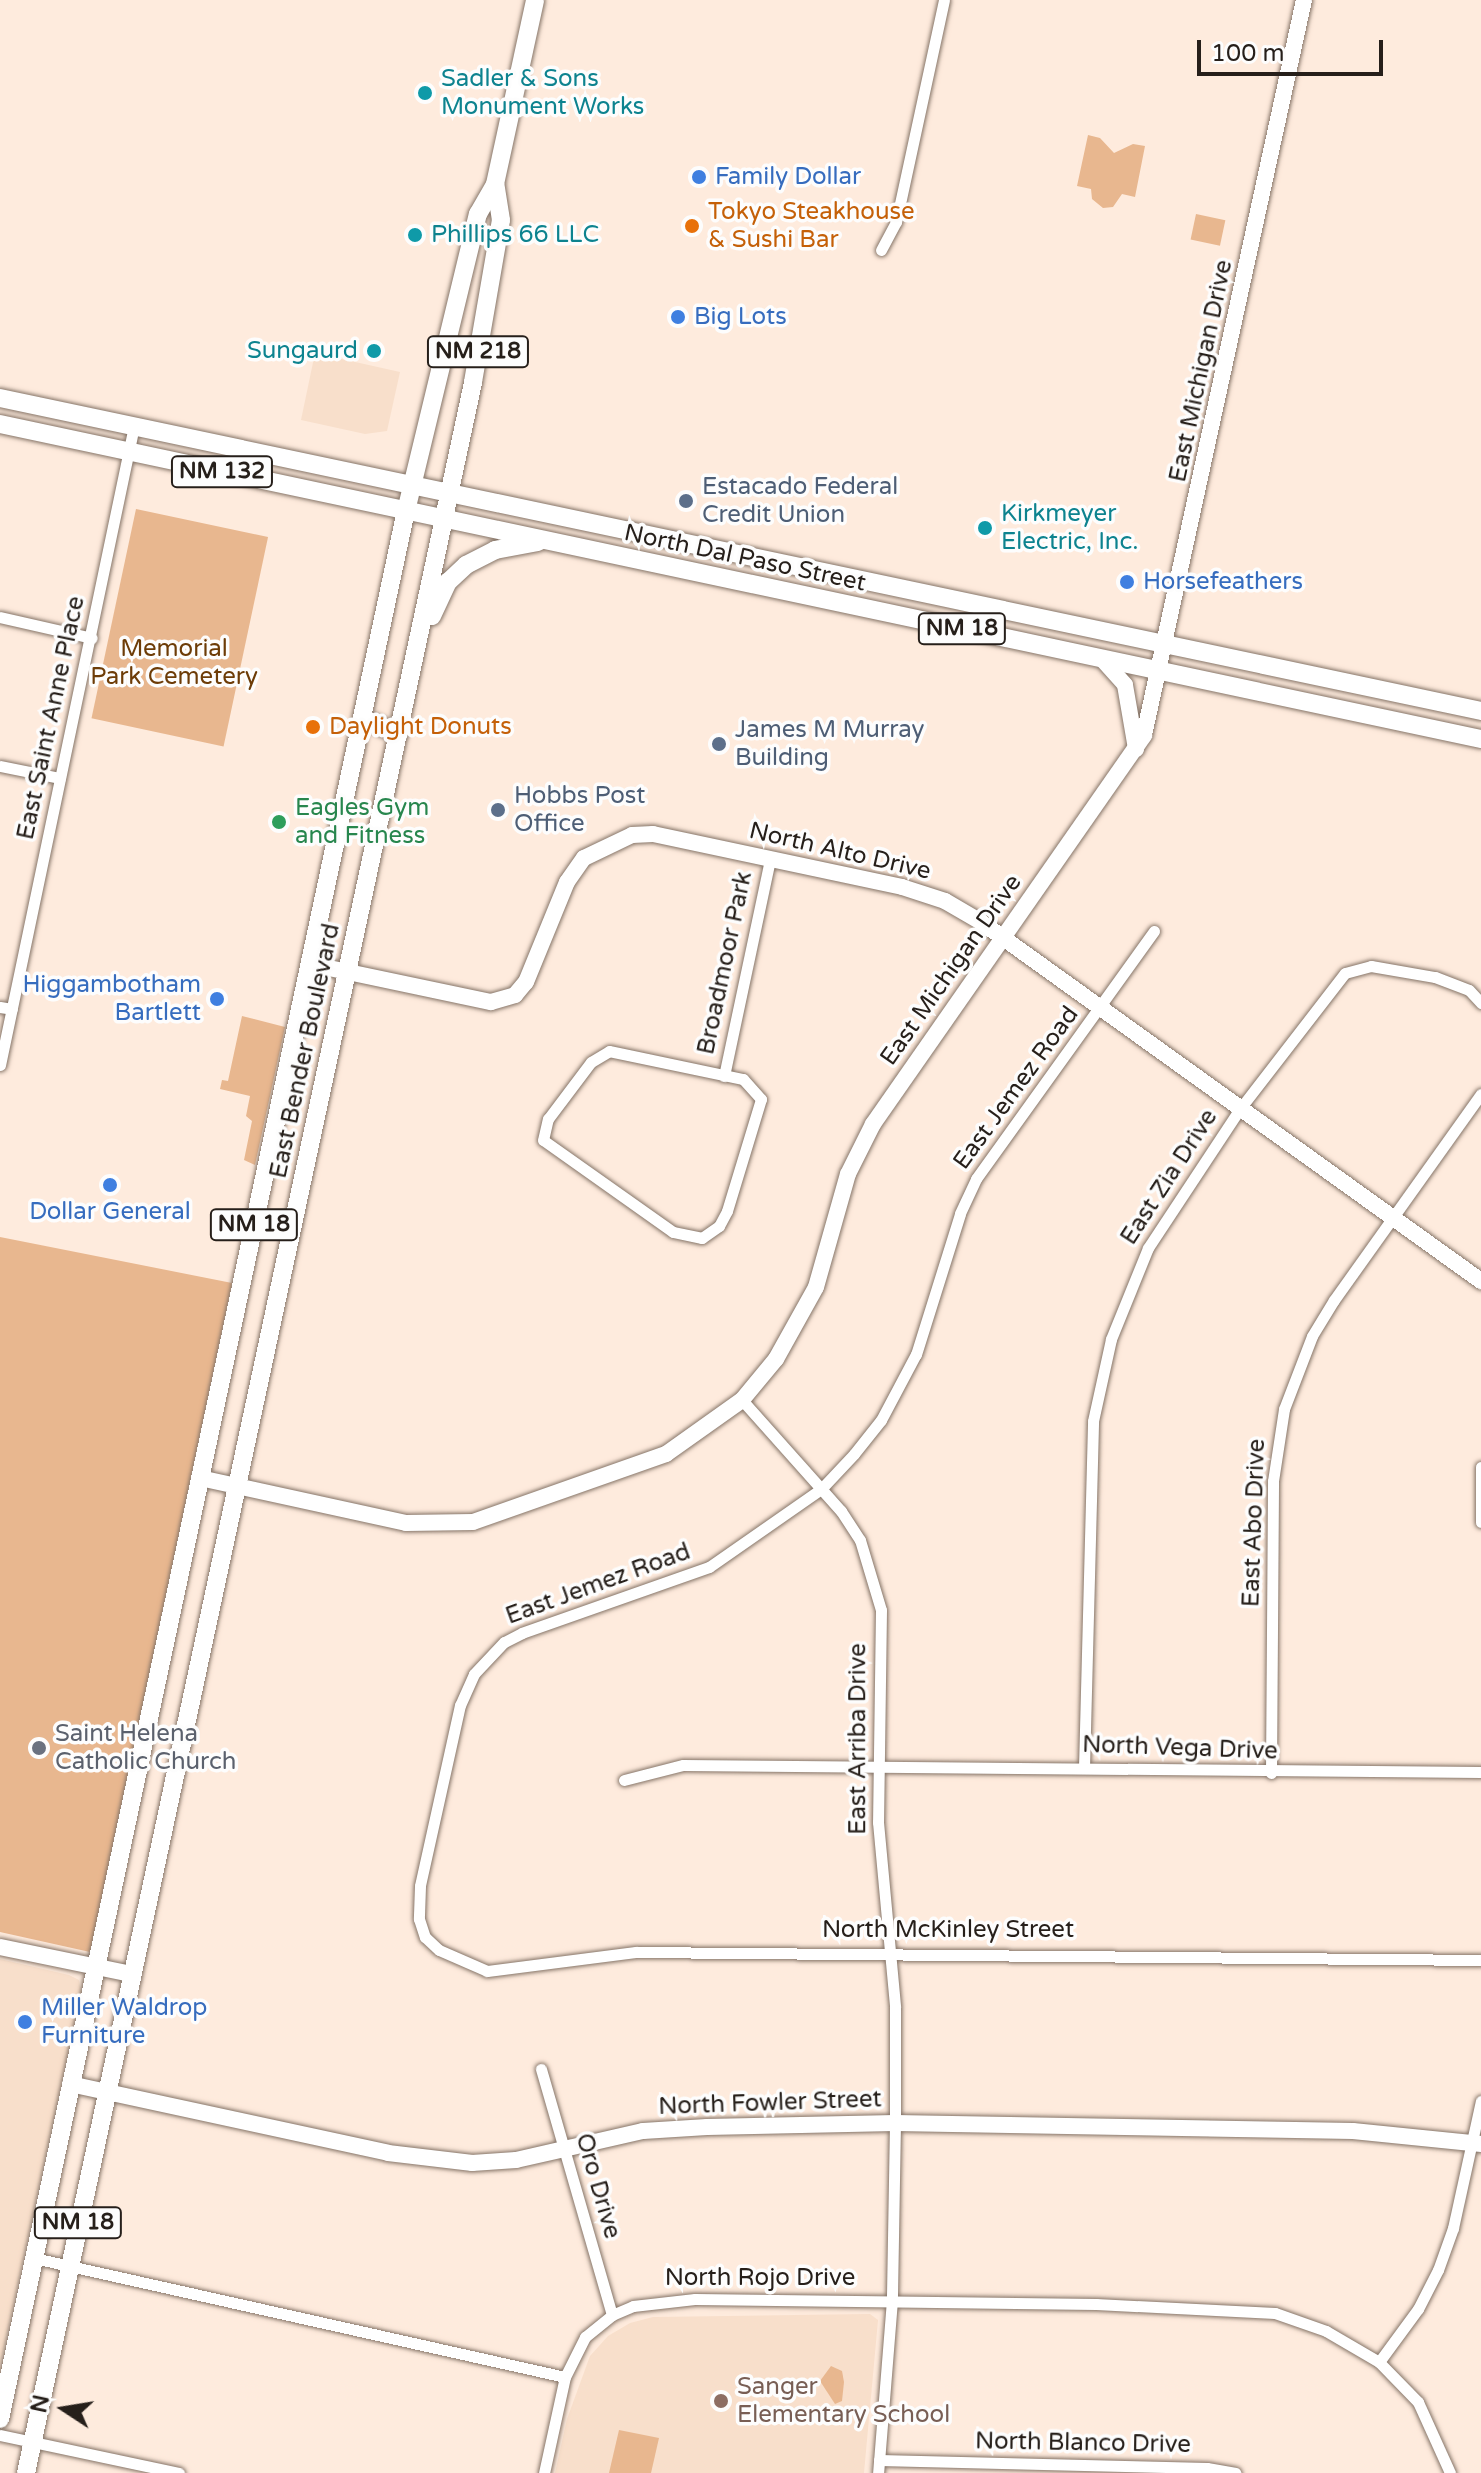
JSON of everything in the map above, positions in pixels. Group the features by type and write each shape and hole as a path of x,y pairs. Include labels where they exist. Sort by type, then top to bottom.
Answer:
{"main road":[{"name":"East Bender Boulevard","path":"95,1966 406,511 478,214 495,184 535,0"},
{"name":"East Bender Boulevard","path":"131,1974 449,492 501,220 495,184"},
{"name":"North Dal Paso Street","path":"0,398 1481,711"},
{"name":"North Dal Paso Street","path":"0,424 1481,739"},
{"path":"420,634 448,582 466,565 495,550 544,540"},
{"path":"362,718 399,734"},
{"name":"NM 18","path":"0,2419 95,1966"},
{"name":"NM 18","path":"26,2473 131,1974"}],"street":[{"path":"881,250 896,222 944,0"},
{"name":"East Michigan Drive","path":"200,1478 406,1523 473,1522 641,1467 691,1440 742,1400 788,1342 816,1287 848,1174 873,1124 1136,750 1162,671 1304,0"},
{"name":"East Saint Anne Place","path":"0,1065 6,1008 92,638 134,426"},
{"path":"0,617 92,638"},
{"path":"1101,658 1125,685 1136,750"},
{"path":"0,766 60,778"},
{"name":"North Alto Drive","path":"310,964 491,1002 504,999 526,982 575,870 614,839 653,834 927,894 1002,937 1099,1011 1481,1281"},
{"name":"Broadmoor Park","path":"724,1076 770,859"},
{"name":"East Jemez Road","path":"425,1937 419,1919 420,1886 460,1705 490,1655 504,1642 553,1619 709,1567 821,1489 881,1420 901,1387 927,1329 960,1214 976,1179 1154,931"},
{"name":"East Zia Drive","path":"1084,1768 1089,1478 1102,1374 1123,1301 1148,1248 1239,1110 1345,973 1371,966 1435,977 1469,990 1481,1003"},
{"name":"Broadmoor Park","path":"609,1051 724,1076 743,1079 761,1099 727,1211 719,1226 702,1238 673,1232 543,1140 548,1119 591,1062 609,1051"},
{"name":"East Abo Drive","path":"1271,1773 1273,1481 1284,1409 1312,1336 1481,1094"},
{"name":"East Arriba Drive","path":"742,1400 821,1489 860,1540 877,1586 881,1610 877,1765 891,1951 895,2123 892,2300 879,2467"},
{"path":"1481,1467 1481,1522"},
{"name":"North Vega Drive","path":"624,1780 683,1765 877,1765 1271,1773 1481,1772"},
{"name":"North McKinley Street","path":"425,1937 450,1959 487,1971 636,1952 891,1951 1481,1960"},
{"path":"0,1947 131,1974"},
{"name":"Oro Drive","path":"541,2069 612,2315"},
{"name":"North Fowler Street","path":"70,2084 433,2161 516,2160 673,2128 895,2123 1353,2131 1477,2143"},
{"path":"1379,2362 1418,2309 1438,2270 1477,2143 1481,2101"},
{"path":"34,2258 565,2377"},
{"name":"North Rojo Drive","path":"544,2473 565,2377 585,2337 612,2315 659,2300 892,2300 1256,2309 1326,2331 1379,2362 1418,2402 1450,2473"},
{"path":"0,2435 179,2473"},
{"name":"North Blanco Drive","path":"879,2467 1207,2468 1236,2473"}],"shaded area":[{"path":"315,353 400,372 387,431 365,434 301,420"},
{"path":"0,1959 69,1975 79,1980 81,1991 0,2366"},
{"name":"Sanger Elementary School","path":"870,2314 878,2320 864,2473 555,2473 567,2419 590,2356 608,2336 630,2323 653,2317"}],"green space":[{"path":"1088,135 1100,138 1114,153 1133,144 1145,146 1135,197 1122,194 1113,207 1103,208 1092,199 1091,189 1077,186"},
{"path":"1196,214 1225,220 1220,246 1191,239"},
{"name":"Memorial Park Cemetery","path":"136,509 268,537 224,746 92,718"},
{"path":"242,1016 285,1027 255,1165 244,1160 252,1121 246,1116 250,1096 220,1089 222,1080 228,1081"},
{"path":"0,1237 232,1283 90,1952 0,1932"},
{"path":"831,2366 842,2371 844,2382 842,2401 835,2404 820,2381"},
{"path":"619,2430 659,2438 651,2473 609,2473"}],"place":[{"name":"Sadler & Sons Monument Works","path":"425,93"},
{"name":"Family Dollar","path":"699,177"},
{"name":"Tokyo Steakhouse & Sushi Bar","path":"692,226"},
{"name":"Phillips 66 LLC","path":"415,235"},
{"name":"Big Lots","path":"678,317"},
{"name":"Sungaurd","path":"374,351"},
{"name":"Estacado Federal Credit Union","path":"686,501"},
{"name":"Kirkmeyer Electric, Inc.","path":"985,528"},
{"name":"Horsefeathers","path":"1127,582"},
{"name":"Daylight Donuts","path":"313,727"},
{"name":"James M Murray Building","path":"719,744"},
{"name":"Hobbs Post Office","path":"498,810"},
{"name":"Eagles Gym and Fitness","path":"279,822"},
{"name":"Higgambotham Bartlett","path":"217,999"},
{"name":"Dollar General","path":"110,1185"},
{"name":"Saint Helena Catholic Church","path":"39,1748"},
{"name":"Miller Waldrop Furniture","path":"25,2022"},
{"name":"Sanger Elementary School","path":"721,2401"}]}
